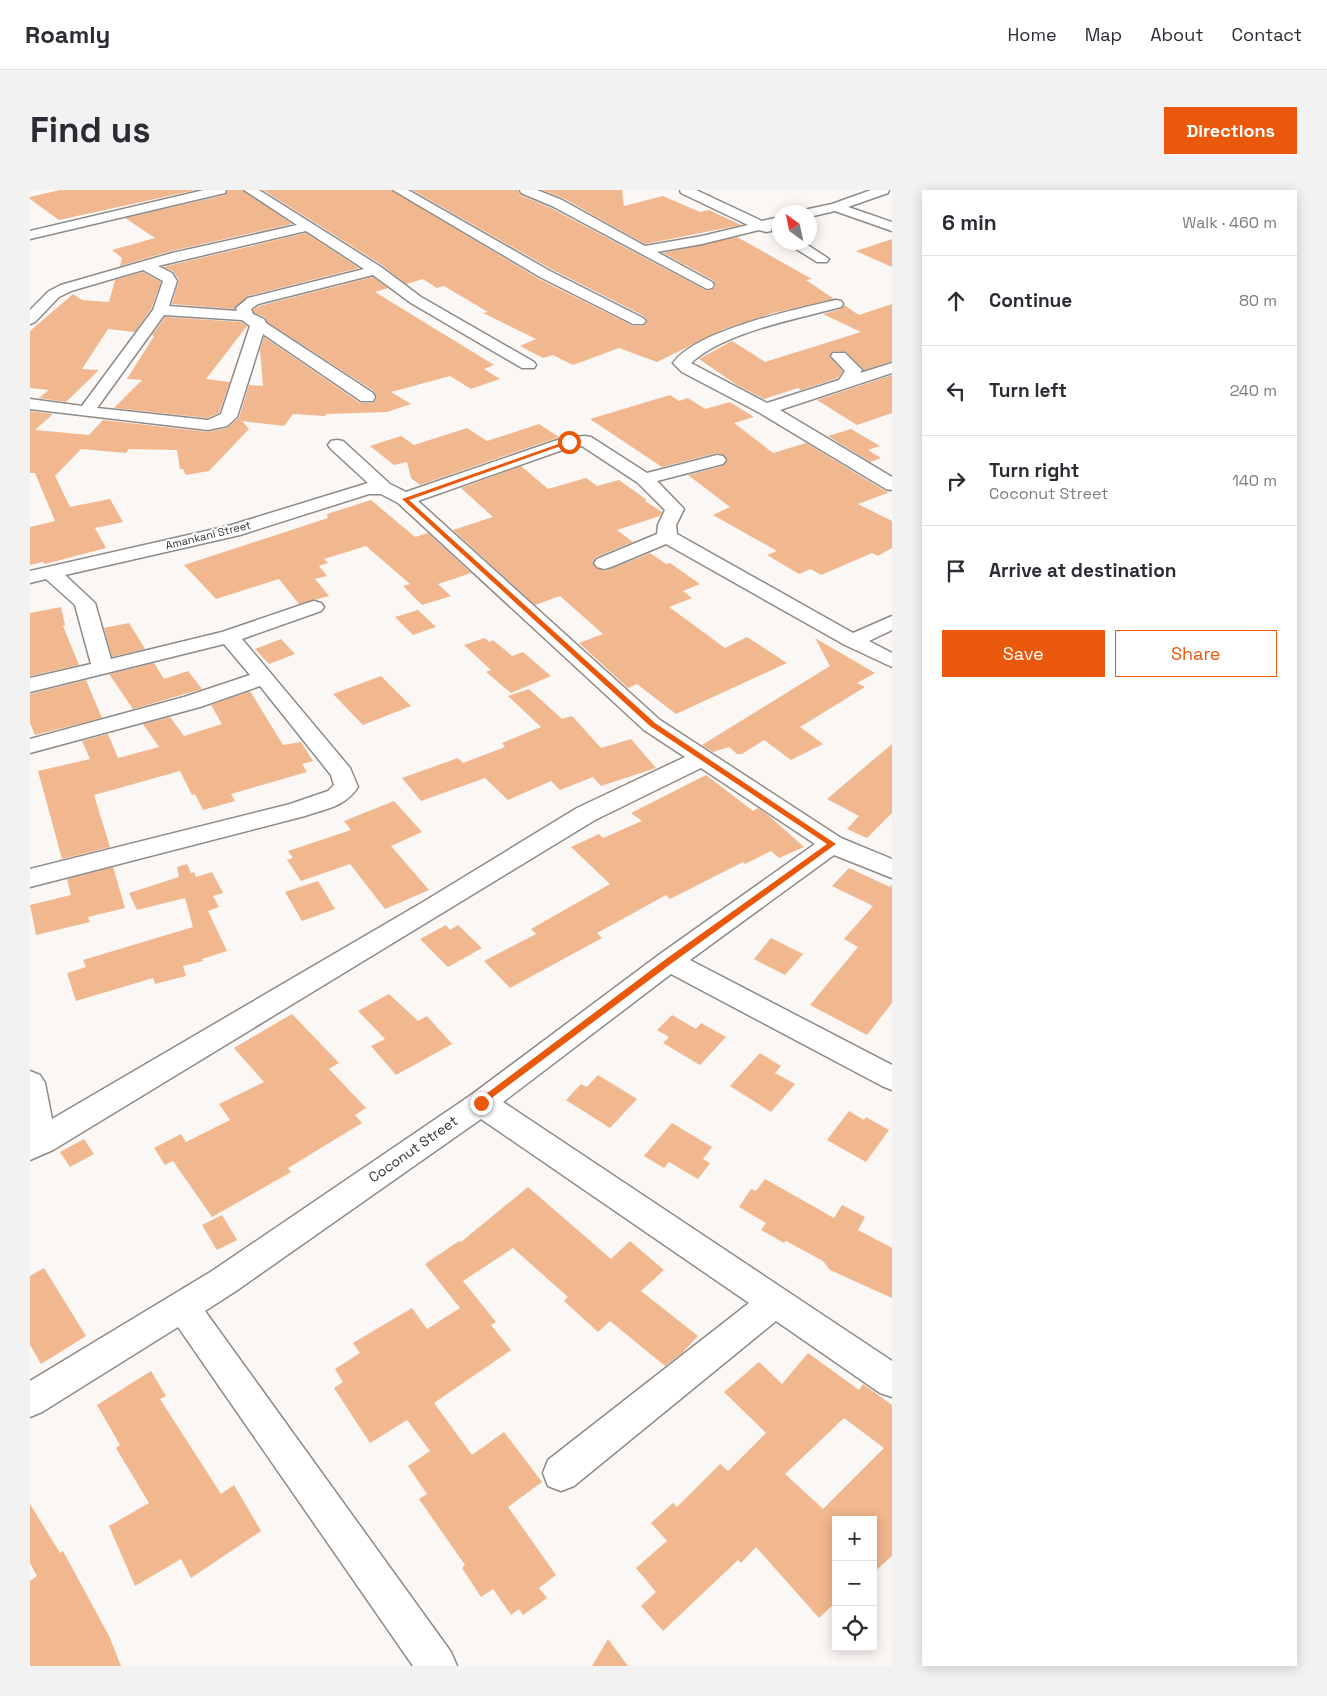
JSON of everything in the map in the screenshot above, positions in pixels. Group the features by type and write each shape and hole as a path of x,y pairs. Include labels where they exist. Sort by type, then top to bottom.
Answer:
{"street":[{"path":"30,235 220,190"},
{"path":"250,190 376,270 423,305 528,365"},
{"path":"398,190 545,274 638,321"},
{"path":"526,190 557,204 707,285"},
{"path":"686,190 772,232"},
{"path":"817,211 879,190"},
{"path":"836,206 892,227"},
{"path":"644,250 702,240 772,223"},
{"path":"30,319 54,294 66,288 177,256 308,227"},
{"path":"806,250 822,259"},
{"path":"86,412 160,310 170,281 167,276 146,266"},
{"path":"367,397 253,319 243,308 253,301 376,270"},
{"path":"836,304 725,337 698,349 685,357 681,363 688,369 766,409 892,485"},
{"path":"160,310 253,319"},
{"path":"30,404 208,425 221,422 229,417 253,319"},
{"path":"839,356 854,370 845,384"},
{"path":"766,409 892,368"},
{"path":"405,499 569,442 586,441 644,480 675,509 667,525 667,537"},
{"path":"337,445 384,488 405,499 652,725 832,844 892,869"},
{"path":"644,480 717,460"},
{"path":"869,471 892,464"},
{"name":"Amankani Street","path":"30,577 233,531 367,489 384,488"},
{"path":"604,563 667,537"},
{"path":"667,537 852,641 892,661"},
{"path":"51,573 85,603 102,667"},
{"path":"30,685 229,637 314,607"},
{"path":"852,641 892,622"},
{"path":"30,878 296,810 336,797 346,787 342,773 229,637"},
{"path":"30,746 192,702 264,677"},
{"path":"30,1083 36,1144 586,814 702,758"},
{"name":"Coconut Street","path":"30,1400 224,1281 481,1103 669,961 832,844"},
{"path":"669,961 892,1078"},
{"path":"481,1103 892,1381"},
{"path":"561,1473 775,1302"},
{"path":"182,1306 437,1666"}],"building":[{"path":"60,190 196,190 59,220 30,199 30,197"},
{"path":"228,190 242,190 292,224 171,251 120,266 122,258 112,250 155,238 125,218 225,195"},
{"path":"263,190 391,190 539,279 633,326 643,326 648,321 644,316 551,269 412,190 518,190 520,195 551,208 707,291 712,290 716,286 713,280 663,253 737,237 812,279 806,280 834,299 773,313 724,329 657,362 619,348 573,365 553,355 543,358 520,346 536,339 483,313 488,312 444,286 437,288 423,279 406,284 382,265"},
{"path":"542,190 622,190 624,206 663,196 700,212 709,210 741,225 645,244 563,198"},
{"path":"306,233 359,268 248,296 234,309 172,304 179,280 173,271 163,267"},
{"path":"892,239 892,267 856,251"},
{"path":"143,272 161,282 151,309 135,332 108,329 82,369 99,370 66,402 39,398 49,390 30,388 30,331 73,294 82,300 109,302 115,280"},
{"path":"373,277 388,288 375,292 494,365 484,369 500,379 471,389 450,376 391,392 411,404 387,412 326,414 325,416 293,414 284,426 242,421 249,429 209,471 186,475 183,469 180,469 177,450 129,449 126,453 81,449 55,476 70,507 110,499 123,522 95,528 106,548 45,564 43,562 30,565 30,527 55,521 35,473 30,473 30,411 53,414 35,430 89,435 103,420 208,432 227,428 239,418 249,385 263,386 260,350 264,337 360,403 373,403 377,398 374,391 267,322 265,317 254,313 253,310 259,306"},
{"path":"892,304 892,361 864,370 846,352 833,351 830,357 843,371 838,378 801,390 798,388 764,399 737,385 699,359 732,341 765,362 861,332 823,314 841,309 844,305 859,315"},
{"path":"165,317 241,322 247,326 206,379 230,382 219,413 208,418 114,408 142,380 127,379 154,336 152,335"},
{"path":"892,375 892,413 857,425 817,400"},
{"path":"670,395 679,401 688,398 705,409 730,402 754,417 734,423 773,453 806,443 885,491 890,492 858,504 892,521 892,548 878,556 872,553 821,575 811,569 799,574 767,555 777,551 713,515 730,507 688,475 723,466 728,460 724,455 717,453 662,467 590,419"},
{"path":"539,424 559,437 420,485 411,478 407,462 394,465 370,446 401,436 414,445 467,428 487,441"},
{"path":"851,429 880,446 868,450 881,458 870,462 828,436"},
{"path":"521,466 548,489 586,478 597,486 619,480 647,500 645,501 662,512 660,516 617,530 633,542 596,557 592,563 596,568 605,571 650,553 666,564 670,563 700,584 683,591 692,598 669,607 725,648 747,637 787,663 676,714 637,684 628,688 579,643 603,634 560,596 535,605 453,530 493,517 461,488"},
{"path":"371,500 415,537 428,533 471,573 438,584 451,596 422,605 403,586 410,584 366,546 324,559 328,563 319,566 327,576 315,579 329,596 299,604 279,579 216,599 184,565 328,518 327,514"},
{"path":"61,607 65,625 63,626 79,665 30,676 30,613"},
{"path":"418,610 436,627 413,635 395,617"},
{"path":"129,623 145,649 112,657 104,628"},
{"path":"485,638 489,642 493,640 512,656 523,652 551,676 511,693 486,672 491,670 464,645"},
{"path":"815,638 875,673 857,683 865,687 800,727 823,744 791,760 764,740 742,754 737,754 729,747 713,752 702,745 830,666"},
{"path":"281,639 295,654 269,664 255,649"},
{"path":"154,663 164,679 188,671 202,689 133,709 109,674"},
{"path":"381,676 411,706 363,725 333,694"},
{"path":"86,680 102,718 35,735 30,723 30,694"},
{"path":"529,689 562,719 572,716 601,748 631,739 656,768 601,786 593,777 560,790 551,781 508,800 485,778 421,801 402,778 458,758 463,763 505,747 502,743 541,727 508,696"},
{"path":"250,691 283,745 301,742 313,761 302,764 307,772 231,794 235,801 203,810 195,794 192,795 180,771 94,795 110,847 62,859 38,771 90,759 82,741 108,734 118,758 159,747 143,724 170,717 184,736 222,724 211,705"},
{"path":"892,744 892,813 867,838 847,829 859,816 827,799"},
{"path":"706,775 753,811 758,808 768,815 804,847 779,858 771,851 745,864 743,862 670,899 666,895 597,933 602,938 510,988 484,961 536,934 531,929 610,884 571,847 599,834 603,838 642,821 631,813"},
{"path":"394,801 422,832 391,846 429,890 385,909 350,864 301,881 287,860 293,858 288,851 351,830 344,821"},
{"path":"187,864 191,873 194,872 196,877 212,872 223,893 213,896 219,907 208,911 227,951 202,959 203,961 183,966 186,976 155,984 153,978 76,1001 67,973 86,967 83,960 193,927 185,898 137,910 129,893 179,877 177,867"},
{"path":"113,867 125,908 88,917 90,922 36,935 30,905 71,895 67,879"},
{"path":"849,868 890,887 892,884 892,1003 867,1035 810,1005 858,947 844,939 873,906 832,886"},
{"path":"318,881 335,909 302,921 285,892"},
{"path":"446,925 450,930 458,925 482,948 448,967 420,939"},
{"path":"771,938 803,954 785,975 754,959"},
{"path":"389,994 418,1021 427,1016 452,1044 396,1075 371,1046 385,1039 358,1011"},
{"path":"292,1014 339,1063 329,1069 366,1108 355,1115 362,1123 288,1168 291,1172 212,1217 173,1161 165,1165 154,1148 181,1134 186,1142 230,1120 219,1104 264,1082 234,1048"},
{"path":"672,1015 696,1029 701,1023 726,1037 700,1065 663,1043 669,1037 657,1030"},
{"path":"760,1053 781,1066 775,1073 795,1084 771,1112 730,1086"},
{"path":"598,1075 637,1099 610,1128 566,1100 581,1084 587,1087"},
{"path":"849,1111 864,1120 866,1117 889,1130 866,1162 827,1140"},
{"path":"672,1123 712,1147 703,1159 710,1163 698,1179 669,1162 664,1168 644,1156"},
{"path":"84,1139 94,1154 70,1167 60,1152"},
{"path":"765,1179 834,1218 842,1205 865,1217 858,1230 892,1248 892,1298 830,1270 823,1261 761,1230 766,1223 739,1207 751,1189 756,1191"},
{"path":"528,1187 611,1259 630,1241 664,1270 641,1291 698,1336 682,1353 665,1366 610,1321 598,1332 564,1301 568,1297 513,1248 463,1281 496,1322 491,1325 511,1350 434,1403 472,1455 504,1432 542,1482 508,1507 556,1575 539,1588 547,1598 523,1615 519,1609 511,1615 493,1589 481,1597 462,1568 465,1565 419,1499 427,1494 408,1466 430,1451 407,1420 370,1443 334,1388 343,1382 335,1369 360,1353 353,1343 412,1308 427,1329 460,1308 425,1264 459,1241 461,1242"},
{"path":"222,1215 237,1240 217,1250 202,1225"},
{"path":"44,1268 86,1336 41,1364 30,1345 30,1276"},
{"path":"808,1353 859,1390 863,1384 892,1405 892,1556 877,1569 877,1516 832,1516 832,1606 819,1618 756,1547 741,1563 738,1560 663,1631 641,1606 656,1592 636,1568 667,1541 651,1523 673,1503 677,1507 720,1464 728,1471 766,1433 724,1392 759,1362 782,1384","holes":["844,1418 884,1448 823,1509 785,1474"]},
{"path":"151,1371 166,1396 160,1399 221,1494 234,1485 261,1531 191,1578 181,1559 135,1586 109,1526 149,1503 116,1448 120,1445 97,1405"},
{"path":"30,1504 60,1553 63,1551 109,1636 121,1666 30,1666 30,1581 37,1576 30,1563"},
{"path":"608,1639 628,1666 592,1666"}],"route":[{"path":"481,1103 669,961 832,844 652,725 405,499 569,442"}]}
